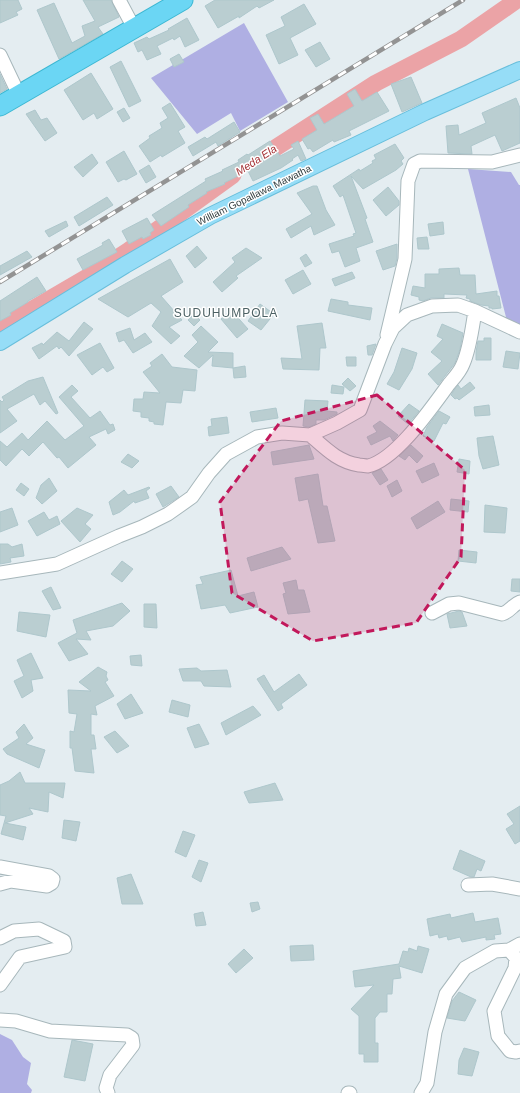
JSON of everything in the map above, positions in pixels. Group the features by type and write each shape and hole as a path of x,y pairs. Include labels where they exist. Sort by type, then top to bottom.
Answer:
{"highway":[{"path":"0,106 184,0"}],"main road":[{"name":"William Gopallawa Mawatha","path":"0,342 131,261 210,216 398,125 520,70"}],"street":[{"path":"119,0 134,28"},
{"path":"0,55 19,94"},
{"path":"385,344 405,259 408,181 414,164 420,161 492,162 520,155"},
{"path":"0,573 58,564 168,514 192,497 209,473 226,454 258,437 282,433 310,434 337,423 360,410 385,344 393,328 407,316 432,306 458,305 475,310 520,332"},
{"path":"310,434 332,454 350,464 367,466 384,459 400,445 436,402 463,366 469,348 475,310"},
{"path":"432,613 449,604 458,603 502,614 508,612 520,602"},
{"path":"0,867 49,876 53,879 52,883 47,886 11,881 0,884"},
{"path":"468,885 492,884 520,889"},
{"path":"0,938 14,931 40,929 64,941 65,947 20,957 0,985"},
{"path":"421,1093 427,1083 435,1032 446,994 465,968 495,951 514,947 516,958 515,968 494,1011 498,1036 510,1051 520,1051"},
{"path":"0,1020 16,1021 50,1031 127,1035 132,1038 133,1045 110,1075 106,1088 108,1093"}],"highlighted area":[{"path":"377,395 465,470 461,557 416,623 313,641 232,593 220,502 281,421"}],"shaded area":[{"path":"244,23 288,102 240,131 231,113 197,134 151,78"},
{"path":"468,169 511,172 520,185 520,330 507,321"},
{"path":"0,1034 12,1040 23,1057 31,1063 27,1084 32,1090 31,1093 0,1093"}],"building":[{"path":"0,0 18,0 22,9 16,12 18,15 0,23"},
{"path":"83,0 111,0 119,17 98,27 103,34 59,59 37,10 54,3 72,43 85,36 82,26 95,21"},
{"path":"215,0 274,0 259,8 257,6 239,18 239,16 218,28 205,6"},
{"path":"304,4 316,24 290,38 298,55 279,64 266,35 285,26 281,17"},
{"path":"187,18 199,40 185,47 180,36 174,40 173,38 157,46 161,54 147,60 142,50 138,52 134,43 147,37 149,39 169,30 168,29"},
{"path":"320,42 330,59 316,67 305,50"},
{"path":"179,54 184,62 174,67 170,59"},
{"path":"121,61 141,101 129,107 110,67"},
{"path":"91,73 113,109 97,119 94,113 83,120 64,90"},
{"path":"0,74 7,89 0,93"},
{"path":"411,77 422,103 402,112 391,84"},
{"path":"355,89 362,101 377,92 389,111 349,131 351,135 334,142 333,140 313,152 310,148 308,149 302,139 317,130 310,118 318,114 324,124 354,106 347,94"},
{"path":"516,98 520,108 520,143 502,151 495,135 471,146 472,154 448,153 446,126 458,125 459,135 486,123 482,113"},
{"path":"170,103 185,127 178,131 185,143 162,157 161,155 150,162 139,146 150,138 149,136 162,128 160,123 168,118 162,108"},
{"path":"124,108 130,118 123,122 117,112"},
{"path":"35,110 41,120 47,118 57,133 45,141 26,114"},
{"path":"234,122 240,132 218,146 216,142 193,156 188,147 205,137 207,139"},
{"path":"270,141 280,156 294,149 291,145 298,141 306,159 301,161 298,155 281,168 253,181 248,171 224,183 225,184 206,192 207,193 188,205 189,207 161,226 152,215 206,181 205,179 239,162 238,160"},
{"path":"395,144 404,158 401,161 403,164 396,170 363,189 351,176 367,218 365,219 373,242 356,248 360,261 345,267 339,251 332,253 329,244 354,236 353,234 356,233 343,195 340,197 333,186 359,169 360,171 373,163 372,161 376,159 374,155"},
{"path":"124,151 137,174 126,180 124,179 118,182 106,162"},
{"path":"92,154 98,163 83,177 74,167"},
{"path":"149,165 156,177 146,183 139,171"},
{"path":"313,186 317,186 326,210 335,225 314,235 311,226 291,238 286,229 312,214 297,193"},
{"path":"388,187 399,201 399,205 386,216 373,200"},
{"path":"107,197 113,205 79,226 74,217"},
{"path":"147,218 154,230 150,233 151,235 143,239 142,237 129,244 122,231"},
{"path":"66,221 68,226 49,237 45,231"},
{"path":"443,222 444,234 430,236 428,224"},
{"path":"427,237 429,249 418,249 417,238"},
{"path":"109,239 117,252 83,270 77,259 103,245 102,243"},
{"path":"397,244 397,258 395,266 383,270 376,251"},
{"path":"197,246 207,258 195,268 186,256"},
{"path":"246,248 262,258 236,276 238,278 222,292 213,282 235,262 232,258"},
{"path":"27,251 32,257 0,275 0,266"},
{"path":"306,254 312,263 305,267 300,258"},
{"path":"170,259 183,282 161,296 182,320 169,327 180,336 171,344 152,326 161,312 151,303 128,317 98,299"},
{"path":"459,268 460,275 475,275 476,294 497,291 501,308 492,309 489,308 489,306 470,301 470,299 466,298 467,295 444,294 444,298 431,298 423,301 419,300 419,297 411,295 413,286 425,288 425,274 439,274 439,269"},
{"path":"303,270 311,284 293,294 285,280"},
{"path":"352,272 355,278 335,286 332,279"},
{"path":"37,277 46,291 28,301 10,313 11,315 0,321 0,301"},
{"path":"331,299 348,302 348,305 372,308 370,320 328,311"},
{"path":"260,304 274,314 261,330 248,321"},
{"path":"231,310 248,329 237,338 221,319"},
{"path":"194,314 200,320 194,326 188,320"},
{"path":"84,322 93,329 69,356 61,347 59,349 57,346 39,359 32,348 42,343 43,345 57,332 69,341"},
{"path":"322,323 326,348 320,348 319,370 283,369 281,358 302,359 297,326"},
{"path":"442,324 463,333 460,349 455,363 438,385 428,374 442,361 431,352 443,339 437,336"},
{"path":"201,326 218,342 208,352 233,353 233,368 212,366 213,355 199,368 184,356 198,342 192,335"},
{"path":"130,328 134,340 145,333 152,342 133,353 124,340 119,342 116,333"},
{"path":"484,338 491,338 491,360 476,360 478,341 484,341"},
{"path":"100,343 114,368 107,372 103,367 92,375 77,355"},
{"path":"376,344 372,355 368,355 367,346"},
{"path":"402,348 417,353 412,369 399,390 387,384 394,372"},
{"path":"506,351 520,353 518,369 503,367"},
{"path":"162,354 172,367 197,370 195,391 183,390 181,403 166,402 163,425 154,424 154,422 149,421 149,418 141,417 141,412 133,411 134,399 143,399 144,392 160,393 143,372 152,366 150,363"},
{"path":"346,357 356,357 356,366 347,366"},
{"path":"245,366 246,377 234,378 233,368"},
{"path":"43,377 58,413 56,414 45,401 40,405 34,394 7,409 17,421 0,433 0,400 2,402 4,400 2,397 28,381"},
{"path":"348,378 356,386 350,391 342,384"},
{"path":"470,382 475,388 459,400 457,398 455,399 451,395 458,385 461,389"},
{"path":"72,385 78,391 71,397 90,418 100,411 110,425 113,424 115,430 108,434 106,429 89,437 96,445 68,468 43,442 29,456 22,449 6,466 0,460 0,441 7,447 22,433 28,440 47,421 65,440 84,426 59,397"},
{"path":"332,385 344,387 343,394 331,393"},
{"path":"305,400 328,401 327,411 337,412 337,414 324,420 316,420 316,424 309,427 303,426"},
{"path":"409,404 419,411 408,424 398,416"},
{"path":"489,405 490,415 475,416 474,407"},
{"path":"276,408 278,418 252,422 250,412"},
{"path":"439,411 450,417 446,424 443,423 434,441 423,436 427,427"},
{"path":"227,417 229,433 209,436 208,427 212,426 211,419"},
{"path":"380,421 398,435 393,441 390,436 371,445 367,437 377,432 373,426"},
{"path":"493,436 499,465 483,469 479,456 477,438"},
{"path":"309,445 314,459 273,465 271,452"},
{"path":"411,445 423,456 417,463 409,455 405,460 399,456"},
{"path":"128,454 139,461 132,468 121,462"},
{"path":"459,459 470,461 469,474 457,472"},
{"path":"434,463 439,475 422,483 416,471"},
{"path":"381,469 388,480 380,485 372,473"},
{"path":"318,474 323,506 327,506 335,541 318,543 308,499 299,501 295,478"},
{"path":"49,478 57,491 42,504 36,498 41,485"},
{"path":"397,480 402,491 392,497 387,486"},
{"path":"21,483 29,489 24,496 16,490"},
{"path":"171,486 179,497 163,507 156,494"},
{"path":"149,487 150,488 146,491 149,498 135,503 134,501 120,512 113,515 109,502 124,490 128,495"},
{"path":"451,499 469,501 468,512 450,510"},
{"path":"438,501 445,512 417,529 411,518"},
{"path":"485,505 507,508 505,533 484,532"},
{"path":"12,508 18,525 0,532 0,512"},
{"path":"77,508 93,515 85,524 91,529 80,542 61,521"},
{"path":"44,512 49,520 57,516 60,524 37,536 28,521"},
{"path":"0,544 8,544 12,547 22,544 24,556 10,558 11,562 0,564"},
{"path":"282,547 291,559 251,571 247,558"},
{"path":"459,550 477,552 476,563 458,561"},
{"path":"122,561 133,569 122,582 111,574"},
{"path":"231,570 238,596 254,592 258,607 230,613 225,605 201,609 196,585 203,584 200,577"},
{"path":"512,579 520,579 520,592 511,591"},
{"path":"296,580 298,590 304,590 310,612 288,614 283,594 286,593 283,583"},
{"path":"51,587 61,608 53,610 42,591"},
{"path":"122,603 130,611 113,626 86,631 91,640 76,639 88,654 69,661 58,643 77,633 73,620"},
{"path":"144,604 156,604 157,628 144,627"},
{"path":"459,611 462,612 467,626 450,628 447,614"},
{"path":"19,612 50,615 46,637 17,631"},
{"path":"31,653 43,678 31,680 33,691 22,698 14,681 24,676 17,660"},
{"path":"141,655 142,666 131,665 130,656"},
{"path":"98,667 107,672 106,676 108,680 105,682 114,696 95,706 97,715 91,714 91,735 94,735 96,749 91,749 94,773 75,771 72,748 70,748 70,731 74,732 77,714 69,713 68,690 91,691 79,682"},
{"path":"197,668 201,671 227,670 231,687 204,686 201,681 183,681 179,669"},
{"path":"299,674 307,685 281,704 283,708 278,711 257,679 264,675 274,692"},
{"path":"131,694 143,713 125,719 117,704"},
{"path":"172,700 190,705 188,717 169,712"},
{"path":"253,706 261,715 226,735 221,723"},
{"path":"24,724 33,738 26,744 45,750 39,768 7,754 3,749 19,738 16,732"},
{"path":"199,724 209,744 195,748 187,728"},
{"path":"115,731 129,746 117,753 104,737"},
{"path":"20,772 25,783 65,783 63,798 49,792 48,812 29,808 33,814 5,823 26,827 23,840 1,834 6,816 0,815 0,785 9,781"},
{"path":"275,783 283,800 249,803 244,792"},
{"path":"520,806 520,841 515,844 506,829 514,824 507,814"},
{"path":"64,820 80,822 76,841 62,838"},
{"path":"183,831 195,835 186,857 175,852"},
{"path":"460,850 485,861 481,871 477,869 474,877 453,869"},
{"path":"199,860 208,863 201,882 192,877"},
{"path":"131,874 143,904 122,904 117,878"},
{"path":"258,902 260,909 252,912 250,903"},
{"path":"203,912 206,925 196,926 194,914"},
{"path":"473,913 475,922 498,918 501,934 494,935 495,939 486,940 486,937 462,942 460,937 448,940 447,936 439,938 438,934 430,936 427,919 450,914 451,918"},
{"path":"313,945 314,960 291,961 290,946"},
{"path":"418,946 429,949 422,973 399,966 401,978 393,979 392,994 387,994 387,1012 380,1012 375,1018 375,1043 378,1043 378,1062 364,1062 364,1054 359,1054 359,1016 351,1009 374,985 355,987 353,971 399,964 403,951 408,952 409,948 417,951"},
{"path":"244,949 253,958 236,973 228,964"},
{"path":"459,992 476,1000 465,1021 447,1018 452,1001"},
{"path":"72,1040 93,1044 85,1081 64,1077"},
{"path":"464,1048 479,1052 472,1076 458,1074 459,1060"}],"waterway":[{"name":"Meda Ela","path":"255,161 376,83 461,39 517,0"},
{"name":"Meda Ela","path":"0,328 94,273 128,251 233,175"}],"railway":[{"path":"0,282 463,0"}],"district":[{"name":"SUDUHUMPOLA","path":"226,313"}]}
